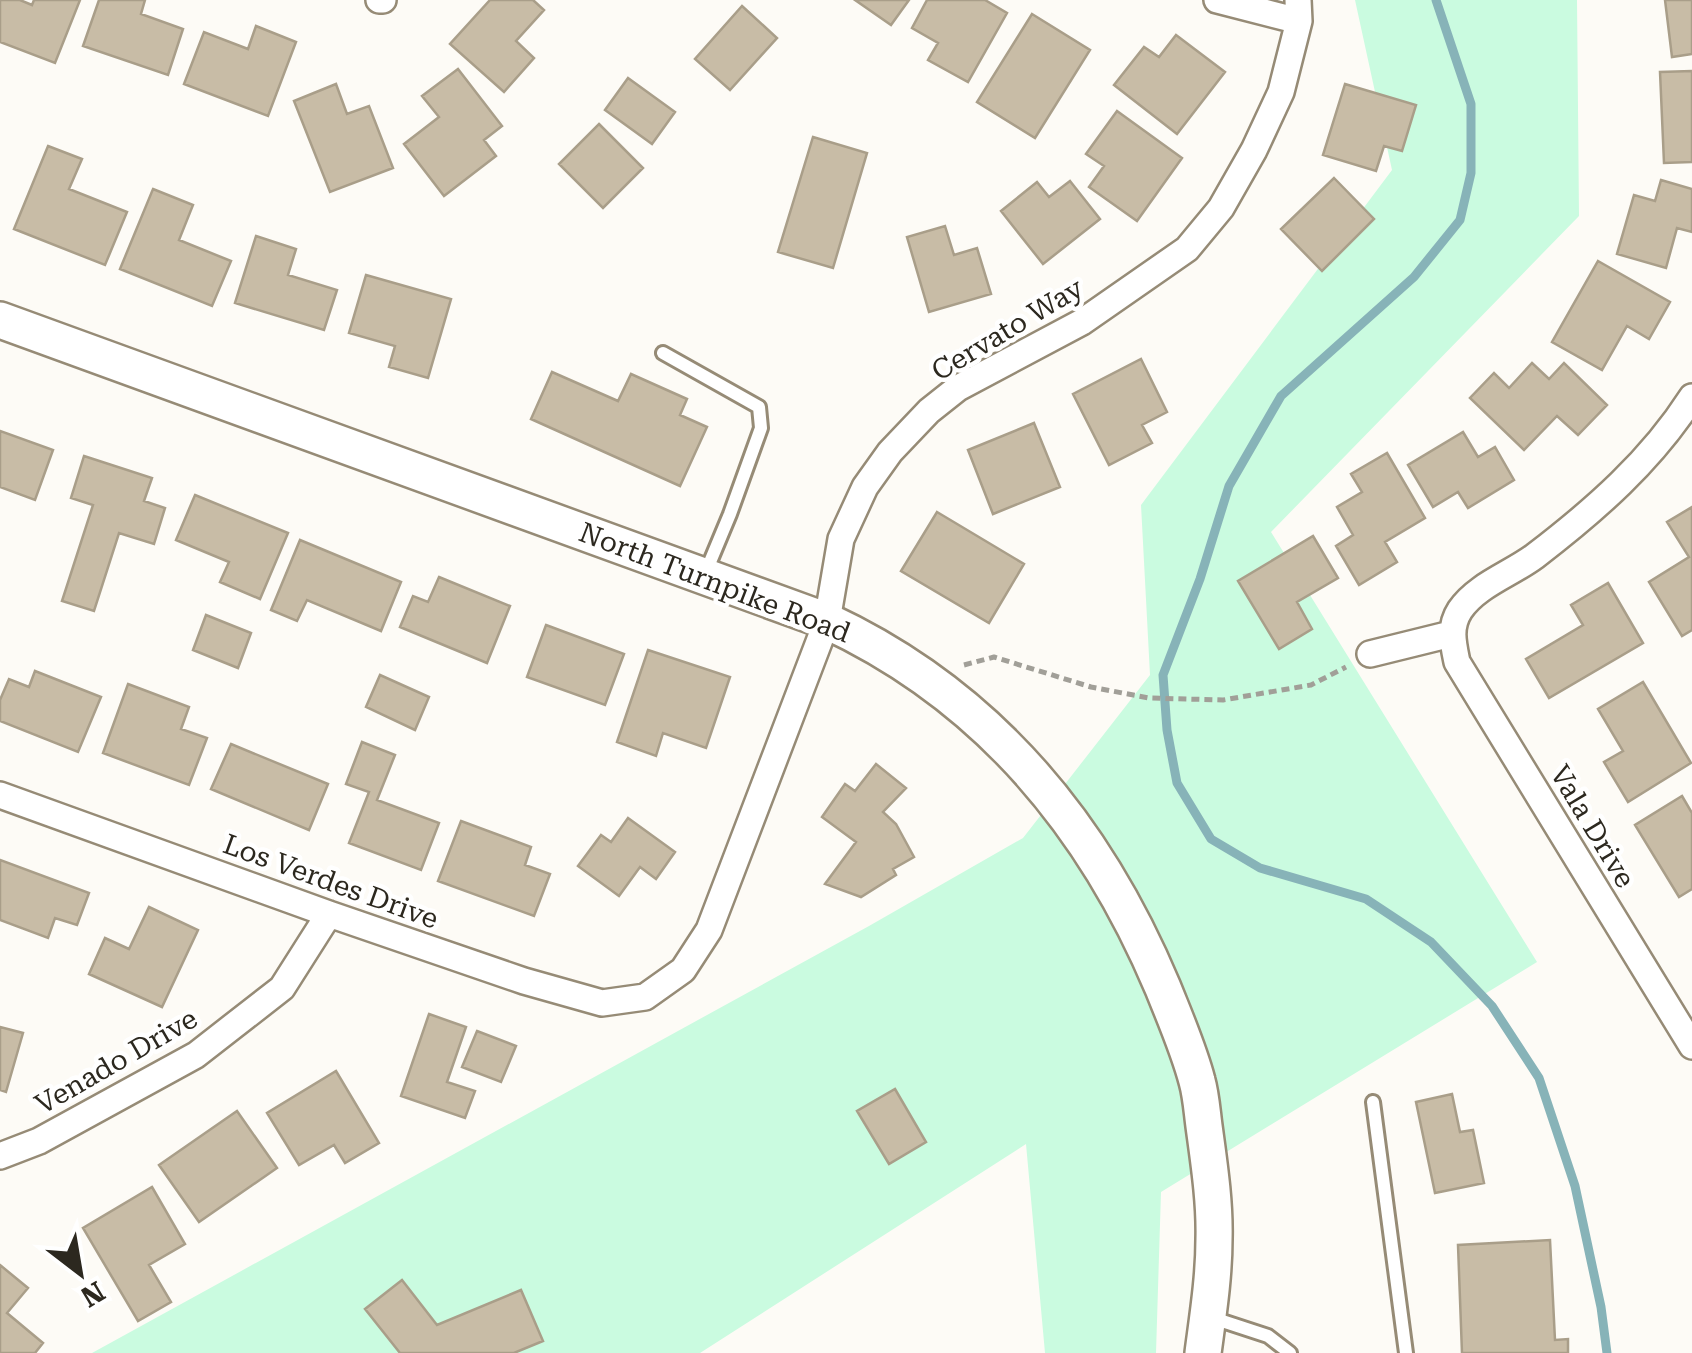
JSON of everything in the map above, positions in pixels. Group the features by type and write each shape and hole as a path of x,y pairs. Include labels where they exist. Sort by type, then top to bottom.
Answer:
{"main road":[{"name":"North Turnpike Road","path":"0,320 828,621 872,642 975,716 1030,772 1078,832 1142,938 1170,1005 1197,1081 1210,1171 1214,1239 1203,1353"}],"street":[{"path":"1217,0 1298,11"},
{"name":"Cervato Way","path":"645,997 683,970 708,930 828,621 842,539 865,487 890,452 929,411 958,388 1082,322 1187,249 1220,208 1254,150 1280,92 1298,11"},
{"path":"1370,654 1451,634 1457,614 1470,597 1539,552 1616,489 1650,453 1692,397"},
{"name":"Vala Drive","path":"1451,634 1457,662 1692,1046"},
{"name":"Los Verdes Drive","path":"0,794 329,914 573,996 602,1003 645,997"},
{"name":"Venado Drive","path":"0,1156 38,1140 196,1054 282,988 329,914"}],"lane":[{"path":"663,353 758,407 761,428 704,576"},
{"path":"1373,1102 1406,1353"},
{"path":"1208,1316 1268,1336 1290,1353"}],"path":[{"path":"922,676 994,657 1092,687 1149,698 1223,700 1311,684 1370,654"}],"green space":[{"path":"1355,0 1577,0 1579,216 1271,532 1537,962 1161,1192 1156,1353 1045,1353 1026,1144 700,1353 92,1353 1023,838 1150,675 1141,505 1392,170"}],"building":[{"path":"0,0 20,0 32,5 34,0 80,0 55,63 0,42"},
{"path":"99,0 145,0 141,14 183,29 168,75 83,46"},
{"path":"490,0 533,0 544,10 516,41 534,58 504,92 450,44"},
{"path":"855,0 909,0 891,25"},
{"path":"927,0 985,0 1007,13 968,82 928,60 938,43 912,28"},
{"path":"1665,0 1692,0 1692,54 1672,57"},
{"path":"742,6 777,38 730,90 695,59"},
{"path":"1032,14 1090,50 1035,138 977,102"},
{"path":"256,26 296,42 268,116 184,84 204,32 248,49"},
{"path":"1176,35 1225,72 1177,134 1114,85 1144,47 1159,57"},
{"path":"458,69 502,126 484,140 496,156 444,196 404,144 439,117 422,96"},
{"path":"1692,71 1692,162 1664,163 1660,72"},
{"path":"628,78 675,112 652,144 605,110"},
{"path":"336,84 347,114 369,106 393,168 330,192 294,101"},
{"path":"1345,84 1416,105 1402,151 1384,146 1376,171 1323,155"},
{"path":"1117,111 1182,158 1137,221 1089,187 1104,166 1086,154"},
{"path":"599,124 643,168 603,208 559,164"},
{"path":"813,137 867,153 833,268 778,252"},
{"path":"48,146 82,159 69,189 127,212 105,265 14,229"},
{"path":"1334,178 1374,219 1322,271 1281,229"},
{"path":"1661,180 1692,189 1692,232 1677,228 1666,268 1617,254 1634,195 1655,201"},
{"path":"1070,181 1100,219 1043,264 1001,211 1037,182 1049,197"},
{"path":"153,189 193,205 179,240 231,261 212,306 120,269"},
{"path":"945,226 954,255 977,248 991,294 929,312 907,237"},
{"path":"256,236 296,249 288,275 337,290 324,330 235,303"},
{"path":"1598,261 1670,302 1649,339 1627,326 1602,370 1552,342"},
{"path":"366,275 451,299 428,378 389,367 395,346 349,333"},
{"path":"1141,359 1167,412 1142,425 1152,443 1109,465 1073,394"},
{"path":"1532,363 1549,379 1564,363 1607,405 1578,435 1557,416 1524,450 1470,398 1494,373 1509,388"},
{"path":"552,372 618,401 631,374 687,399 680,415 707,427 680,486 531,419"},
{"path":"1034,423 1060,487 993,514 968,450"},
{"path":"0,431 53,450 35,500 0,487"},
{"path":"1463,432 1478,457 1495,447 1514,480 1468,508 1458,492 1433,507 1408,465"},
{"path":"1387,453 1425,518 1385,542 1397,562 1359,585 1336,546 1353,535 1337,507 1362,492 1351,474"},
{"path":"84,456 152,478 144,501 165,508 154,544 119,533 94,611 62,601 93,505 71,498"},
{"path":"195,495 288,533 260,599 220,582 229,562 176,540"},
{"path":"1692,507 1692,630 1682,636 1649,582 1689,557 1667,522"},
{"path":"937,512 1024,564 989,623 901,571"},
{"path":"1313,536 1338,578 1297,602 1312,629 1279,649 1238,581"},
{"path":"300,540 401,582 381,631 307,600 297,621 271,610"},
{"path":"439,577 510,606 487,663 400,627 413,596 428,602"},
{"path":"1608,583 1643,643 1549,698 1526,659 1583,625 1571,605"},
{"path":"206,615 251,633 238,668 193,650"},
{"path":"546,625 624,654 605,705 527,677"},
{"path":"648,650 730,677 706,748 663,733 656,756 617,742"},
{"path":"35,671 101,697 78,752 0,721 0,700 9,679 29,687"},
{"path":"380,675 429,697 415,730 366,707"},
{"path":"1643,682 1691,763 1628,802 1604,762 1623,751 1598,709"},
{"path":"128,684 189,707 181,729 207,738 189,785 103,753"},
{"path":"362,742 395,755 377,800 439,823 421,870 349,843 369,792 346,784"},
{"path":"231,744 328,784 309,830 211,789"},
{"path":"876,764 906,788 883,812 896,824 914,857 893,869 896,875 861,897 825,884 856,842 822,817 845,784 855,791"},
{"path":"1682,796 1692,813 1692,889 1679,897 1635,825"},
{"path":"628,818 675,852 656,879 640,867 619,896 578,866 601,835 611,842"},
{"path":"461,821 531,847 525,865 550,874 534,916 438,881"},
{"path":"0,860 89,893 77,925 55,918 48,938 0,920"},
{"path":"149,907 198,930 162,1007 89,974 105,938 129,949"},
{"path":"429,1014 466,1027 447,1082 475,1091 465,1118 401,1096"},
{"path":"0,1027 23,1033 6,1092 0,1090"},
{"path":"477,1031 516,1046 501,1082 462,1067"},
{"path":"336,1071 379,1143 345,1163 334,1145 299,1165 267,1113"},
{"path":"895,1089 926,1142 889,1164 857,1111"},
{"path":"1452,1094 1460,1132 1473,1130 1484,1183 1435,1193 1416,1102"},
{"path":"237,1111 277,1168 199,1222 159,1165"},
{"path":"152,1187 185,1244 149,1265 171,1302 138,1321 83,1228"},
{"path":"1550,1240 1555,1340 1568,1339 1568,1353 1462,1353 1458,1245"},
{"path":"0,1265 28,1288 7,1313 43,1343 35,1353 0,1353"},
{"path":"402,1280 437,1325 521,1290 543,1341 514,1353 400,1353 365,1309"}],"waterway":[{"path":"1436,0 1471,104 1471,173 1460,220 1414,277 1281,396 1229,486 1200,579 1163,675 1167,730 1177,783 1211,839 1260,868 1366,899 1431,942 1492,1006 1539,1078 1575,1186 1607,1353"}]}
